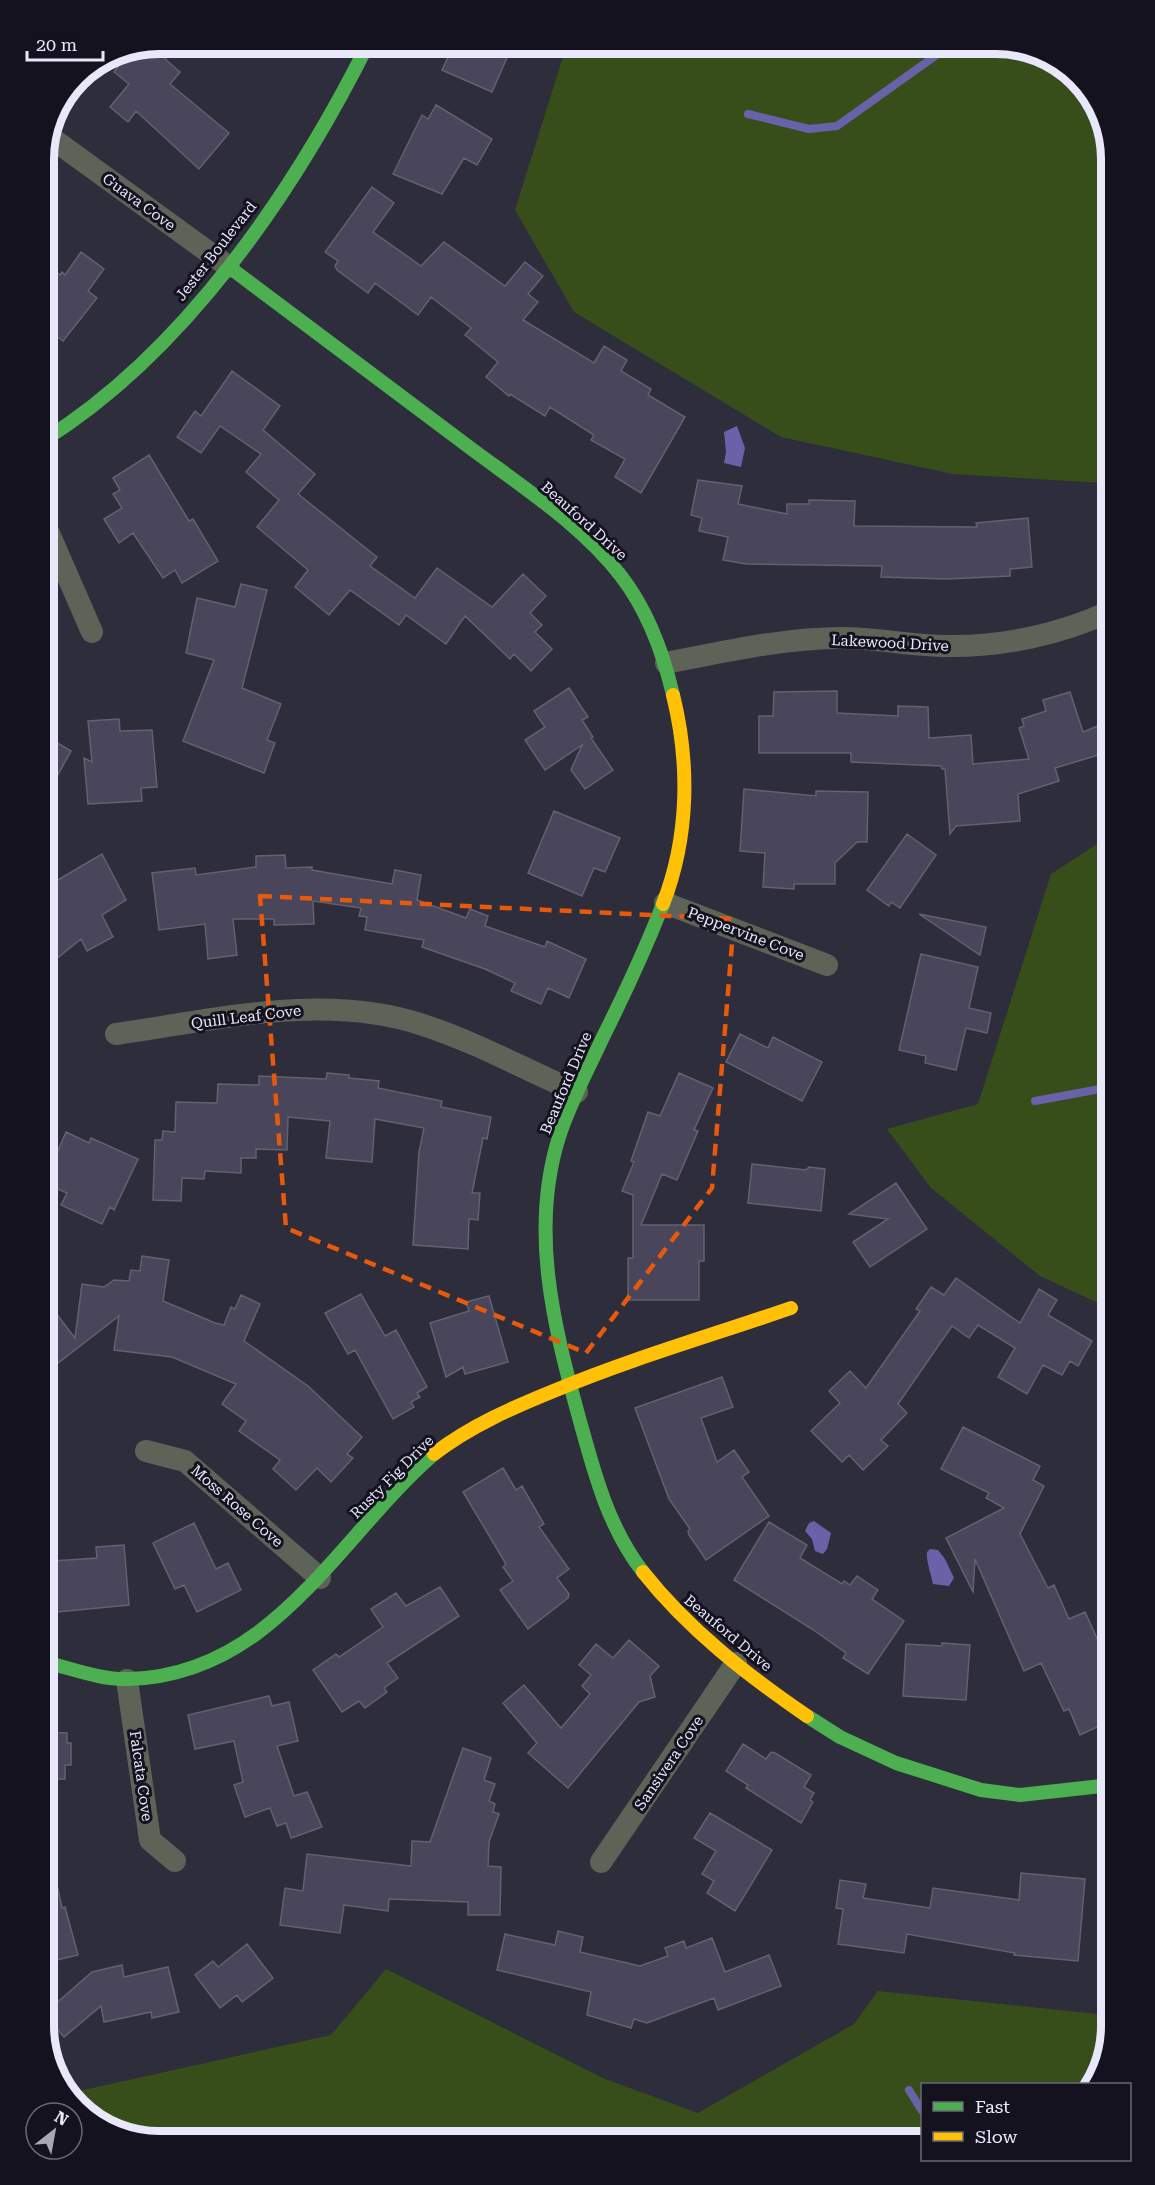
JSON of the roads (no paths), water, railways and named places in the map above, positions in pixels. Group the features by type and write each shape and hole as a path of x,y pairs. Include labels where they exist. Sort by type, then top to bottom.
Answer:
{"street":[{"name":"Jester Boulevard","path":"54,433 103,400 147,362 229,267 306,160 340,102 363,54"},
{"name":"Guava Cove","path":"56,141 229,267"},
{"name":"Beauford Drive","path":"229,267 568,524 613,566 646,614 666,663 685,748 687,792 681,849 666,903 577,1092 555,1153 544,1241 551,1302 569,1385 604,1505 636,1565 675,1612 736,1663 816,1724 918,1773 1009,1794 1101,1788"},
{"path":"54,545 92,632"},
{"name":"Lakewood Drive","path":"666,663 779,642 832,639 947,646 1013,642 1101,614"},
{"name":"Peppervine Cove","path":"666,903 827,965"},
{"name":"Quill Leaf Cove","path":"116,1034 298,1009 353,1010 422,1024 577,1092"},
{"name":"Rusty Fig Drive","path":"54,1664 127,1680 180,1672 232,1650 273,1623 320,1578 396,1492 456,1438 569,1385 790,1308"},
{"name":"Moss Rose Cove","path":"146,1451 185,1461 320,1578"},
{"name":"Sansivera Cove","path":"601,1862 736,1663"},
{"name":"Falcata Cove","path":"127,1680 150,1840 175,1861"}],"waterway":[{"path":"748,114 809,129 837,126 938,54"},
{"path":"1035,1101 1101,1089"},
{"path":"909,2090 921,2109"}]}
